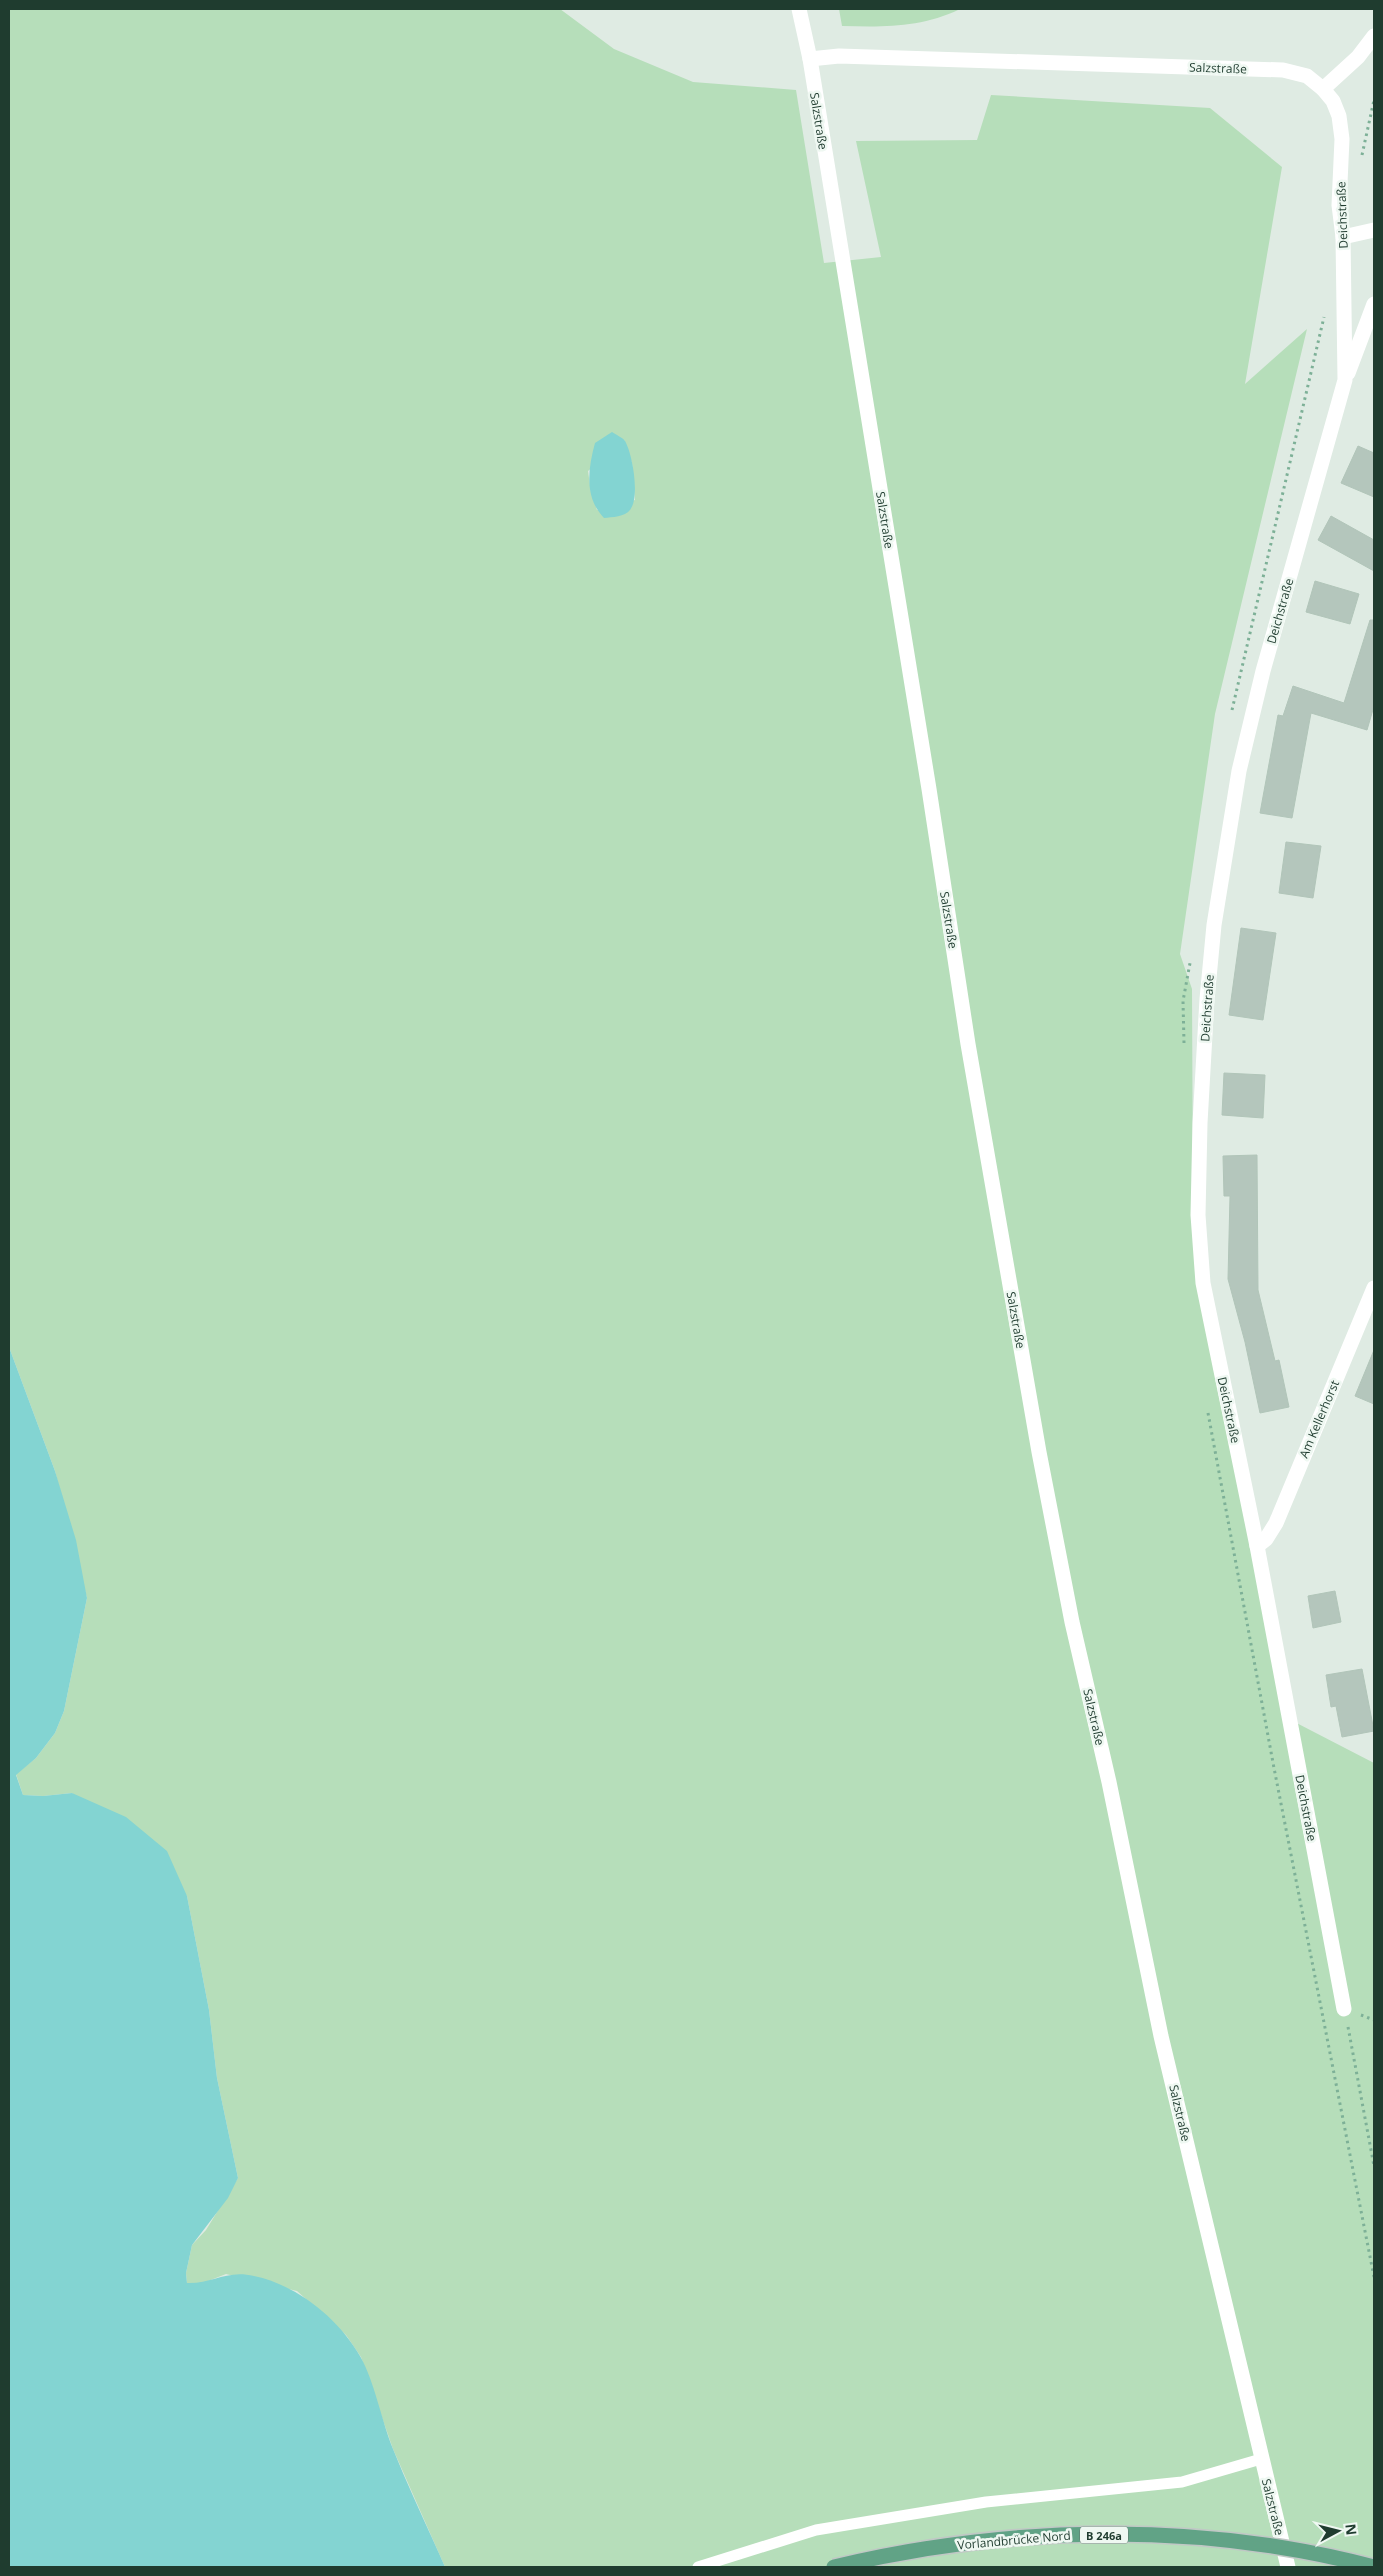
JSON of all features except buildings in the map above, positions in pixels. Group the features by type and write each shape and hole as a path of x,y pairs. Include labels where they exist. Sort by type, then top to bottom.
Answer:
{"main road":[{"name":"Vorlandbrücke Nord","path":"834,2567 940,2546 1082,2534 1230,2541 1310,2553 1374,2567"}],"street":[{"name":"Salzstraße","path":"799,9 810,59 928,779 968,1044 1038,1452 1072,1622 1109,1782 1162,2036 1288,2567"},
{"path":"1322,89 1358,57 1374,36"},
{"name":"Salzstraße","path":"810,59 839,56 1284,70 1307,76 1322,89"},
{"name":"Deichstraße","path":"1322,89 1333,101 1340,124 1342,139 1339,205 1343,237 1345,380 1263,671 1239,771 1214,925 1207,999 1200,1123 1198,1215 1203,1283 1257,1546 1344,2009"},
{"path":"1343,237 1374,230"},
{"path":"1345,380 1374,304"},
{"name":"Am Kellerhorst","path":"1257,1546 1266,1539 1276,1523 1374,1288"}],"lane":[{"path":"698,2567 816,2530 986,2502 1182,2482 1261,2459"}],"path":[{"path":"1231,716 1324,314"},
{"path":"1184,1050 1183,1001 1190,962"},
{"path":"1208,1409 1272,1758 1374,2276"},
{"path":"1344,2009 1374,2166"}],"green space":[{"path":"9,9 560,9 614,49 693,82 796,90 824,263 881,257 856,141 977,140 991,95 1210,108 1282,167 1245,384 1307,329 1215,714 1180,954 1192,989 1193,1207 1283,1716 1374,1763 1374,2567 445,2567 393,2449 361,2357 346,2335 297,2291 226,2274 203,2283 187,2283 186,2273 192,2245 206,2230 238,2178 217,2078 209,2010 187,1896 72,1793 43,1796 23,1795 16,1774 36,1758 55,1733 64,1711 87,1598 55,1471 9,1347","holes":["624,440 632,463 635,500 597,510 591,492 588,471"]},
{"path":"839,9 960,9 917,23 842,26"}],"water":[{"path":"612,432 624,440 628,447 633,466 635,496 628,512 604,518 593,501 589,473 595,443"},
{"path":"9,1347 55,1471 76,1540 87,1598 64,1711 55,1733 36,1758 16,1775 23,1795 43,1796 72,1793 126,1817 167,1851 187,1896 209,2010 217,2078 238,2178 228,2198 192,2245 186,2273 187,2283 196,2283 236,2274 270,2280 301,2295 328,2316 340,2329 351,2342 365,2366 393,2449 445,2567 9,2567"}]}
